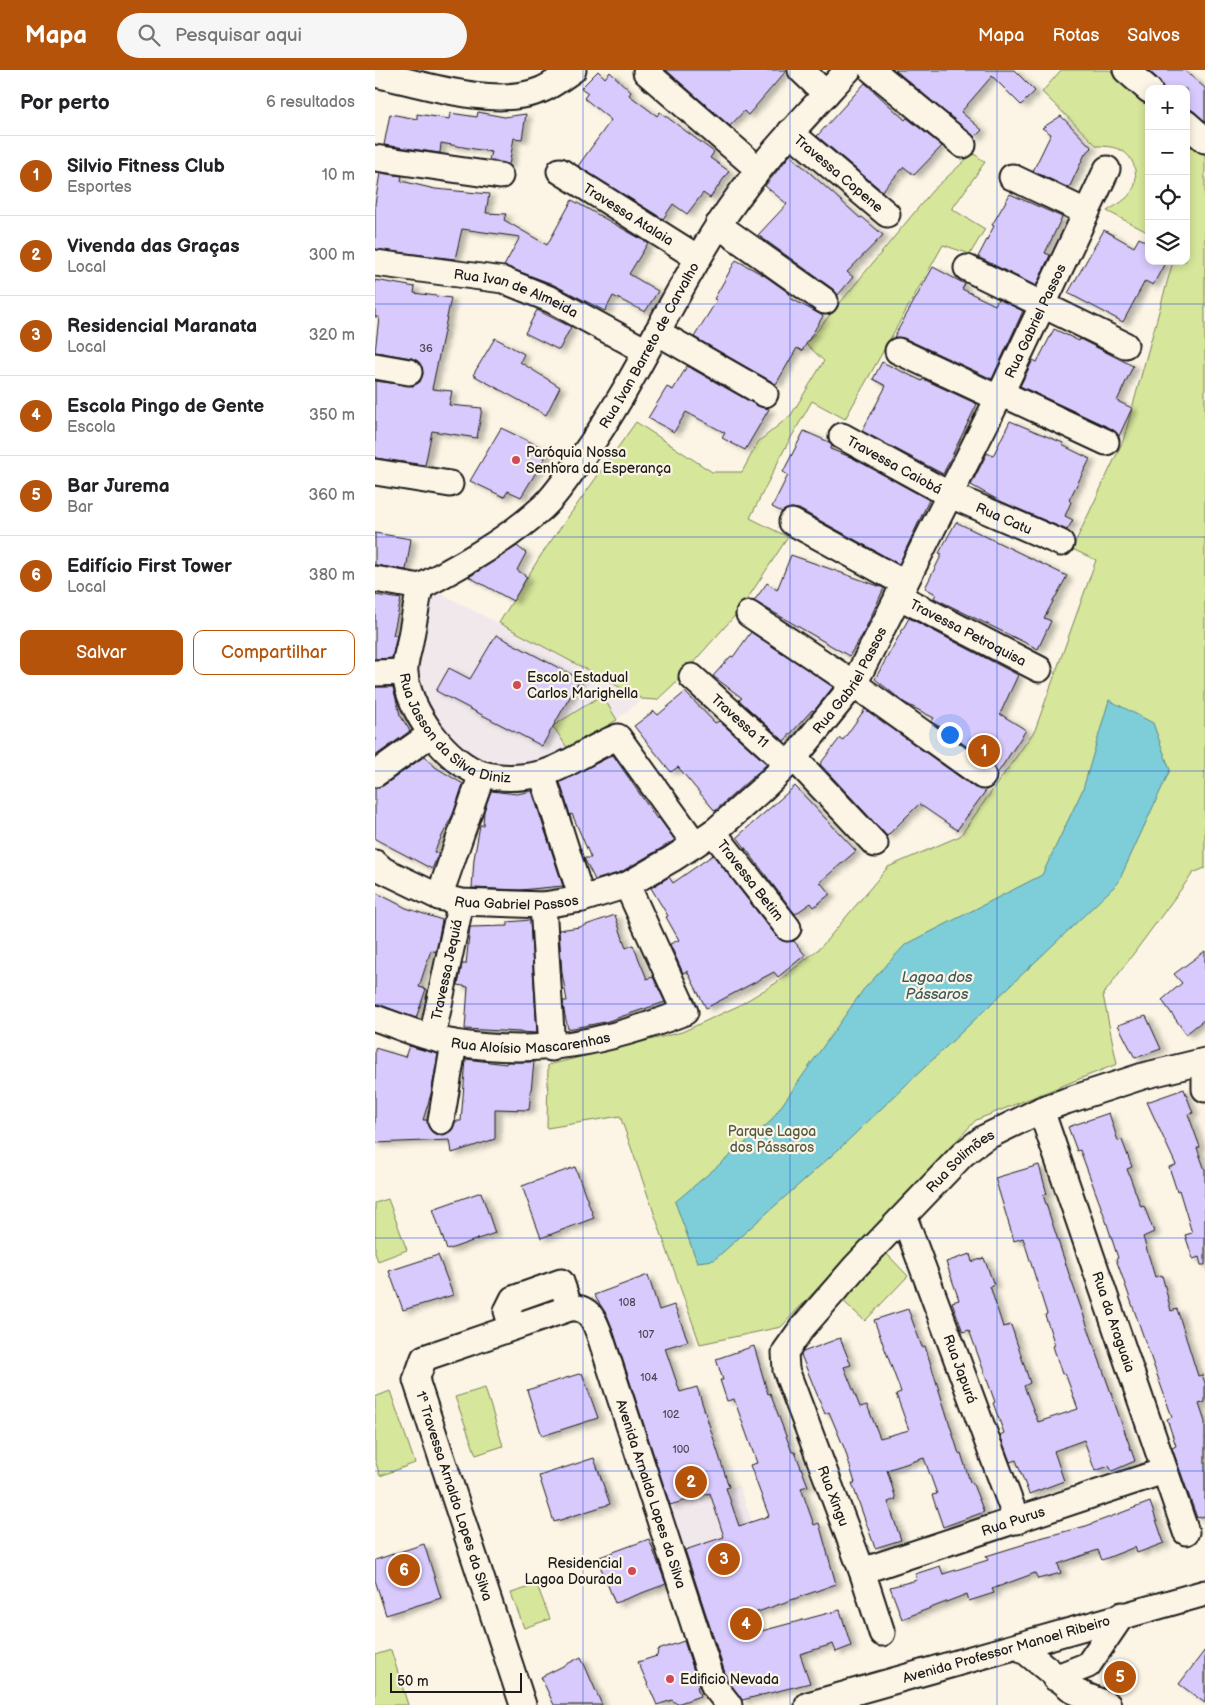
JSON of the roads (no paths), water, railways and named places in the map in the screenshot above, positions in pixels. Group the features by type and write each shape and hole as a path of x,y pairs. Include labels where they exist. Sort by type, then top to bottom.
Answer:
{"street":[{"path":"376,70 375,75 485,96 503,97 541,90 573,70"},
{"path":"801,70 826,94"},
{"name":"Rua Ivan Barreto de Carvalho","path":"420,588 507,534 543,506 596,437 718,225 759,169 790,132 848,70"},
{"path":"872,70 963,145"},
{"path":"1126,70 1145,87"},
{"path":"645,72 759,169"},
{"path":"1190,127 1205,140"},
{"name":"Travessa Copene","path":"790,132 887,214"},
{"path":"375,158 500,176"},
{"name":"Travessa Atalaia","path":"560,170 698,258"},
{"name":"Rua Gabriel Passos","path":"377,871 450,900 543,905 582,899 627,885 704,838 791,761 854,684 948,494 1000,396 1107,170"},
{"path":"1012,177 1086,212"},
{"path":"718,225 825,301"},
{"name":"Rua Ivan de Almeida","path":"375,263 503,280 651,341 765,394"},
{"path":"967,268 1125,345"},
{"path":"898,351 1106,442"},
{"path":"375,366 409,372"},
{"name":"Travessa Caiobá","path":"842,436 948,494"},
{"path":"375,472 450,484"},
{"name":"Rua Catu","path":"948,494 1061,543"},
{"name":"Travessa Petroquisa","path":"792,522 901,589 1039,669"},
{"path":"375,579 420,588"},
{"name":"Rua Jasson da Silva Diniz","path":"420,588 405,672 415,709 431,734 461,762 482,774 504,777 542,774 599,744 618,737"},
{"path":"749,614 854,684 983,776"},
{"path":"375,673 405,672"},
{"name":"Travessa 11","path":"692,676 791,761 875,844"},
{"path":"375,774 431,734"},
{"name":"Travessa Betim","path":"618,737 704,838 789,928"},
{"name":"Travessa Jequiá","path":"441,1121 450,900 482,774"},
{"path":"542,774 582,899"},
{"name":"Rua Aloísio Mascarenhas","path":"375,1018 443,1040 506,1048 552,1048 627,1033 685,1012 627,885"},
{"path":"543,905 552,1048"},
{"name":"Rua Solimões","path":"784,1360 785,1352 801,1328 855,1267 963,1154 984,1138 1041,1110 1143,1076 1205,1061"},
{"path":"1205,1070 1205,1089"},
{"name":"Rua da Araguaia","path":"1041,1110 1185,1532"},
{"name":"Rua Japurá","path":"904,1217 1017,1521"},
{"name":"1ª Travessa Arnaldo Lopes da Silva","path":"523,1705 416,1380 424,1358 512,1327 575,1308"},
{"name":"Avenida Arnaldo Lopes da Silva","path":"575,1308 589,1313 603,1342 719,1699"},
{"name":"Rua Xingu","path":"784,1360 862,1571 882,1633"},
{"name":"Rua Purus","path":"862,1571 1164,1471"},
{"name":"Avenida Professor Manoel Ribeiro","path":"808,1705 1205,1593"},
{"path":"1055,1678 1088,1665 1122,1615"},
{"path":"1059,1634 1088,1665 1106,1704"},
{"path":"1019,1646 1055,1678 1084,1697 1106,1704"}],"water":[{"name":"Lagoa dos Pássaros","path":"1109,700 1153,723 1170,770 1118,883 839,1149 714,1260 697,1262 675,1202 770,1122 863,990 905,945 1042,875 1083,789"}],"place":[{"name":"Paróquia Nossa Senhora da Esperança","path":"516,460"},
{"name":"Escola Estadual Carlos Marighella","path":"517,685"},
{"name":"Silvio Fitness Club","path":"984,751"},
{"name":"Vivenda das Graças","path":"691,1482"},
{"name":"Residencial Maranata","path":"724,1559"},
{"name":"Edifício First Tower","path":"404,1570"},
{"name":"Residencial Lagoa Dourada","path":"632,1571"},
{"name":"Escola Pingo de Gente","path":"746,1624"},
{"name":"Bar Jurema","path":"1120,1677"},
{"name":"Edificio Nevada","path":"670,1679"}],"park label":[{"name":"Parque Lagoa dos Pássaros","path":"772,1140"}]}
